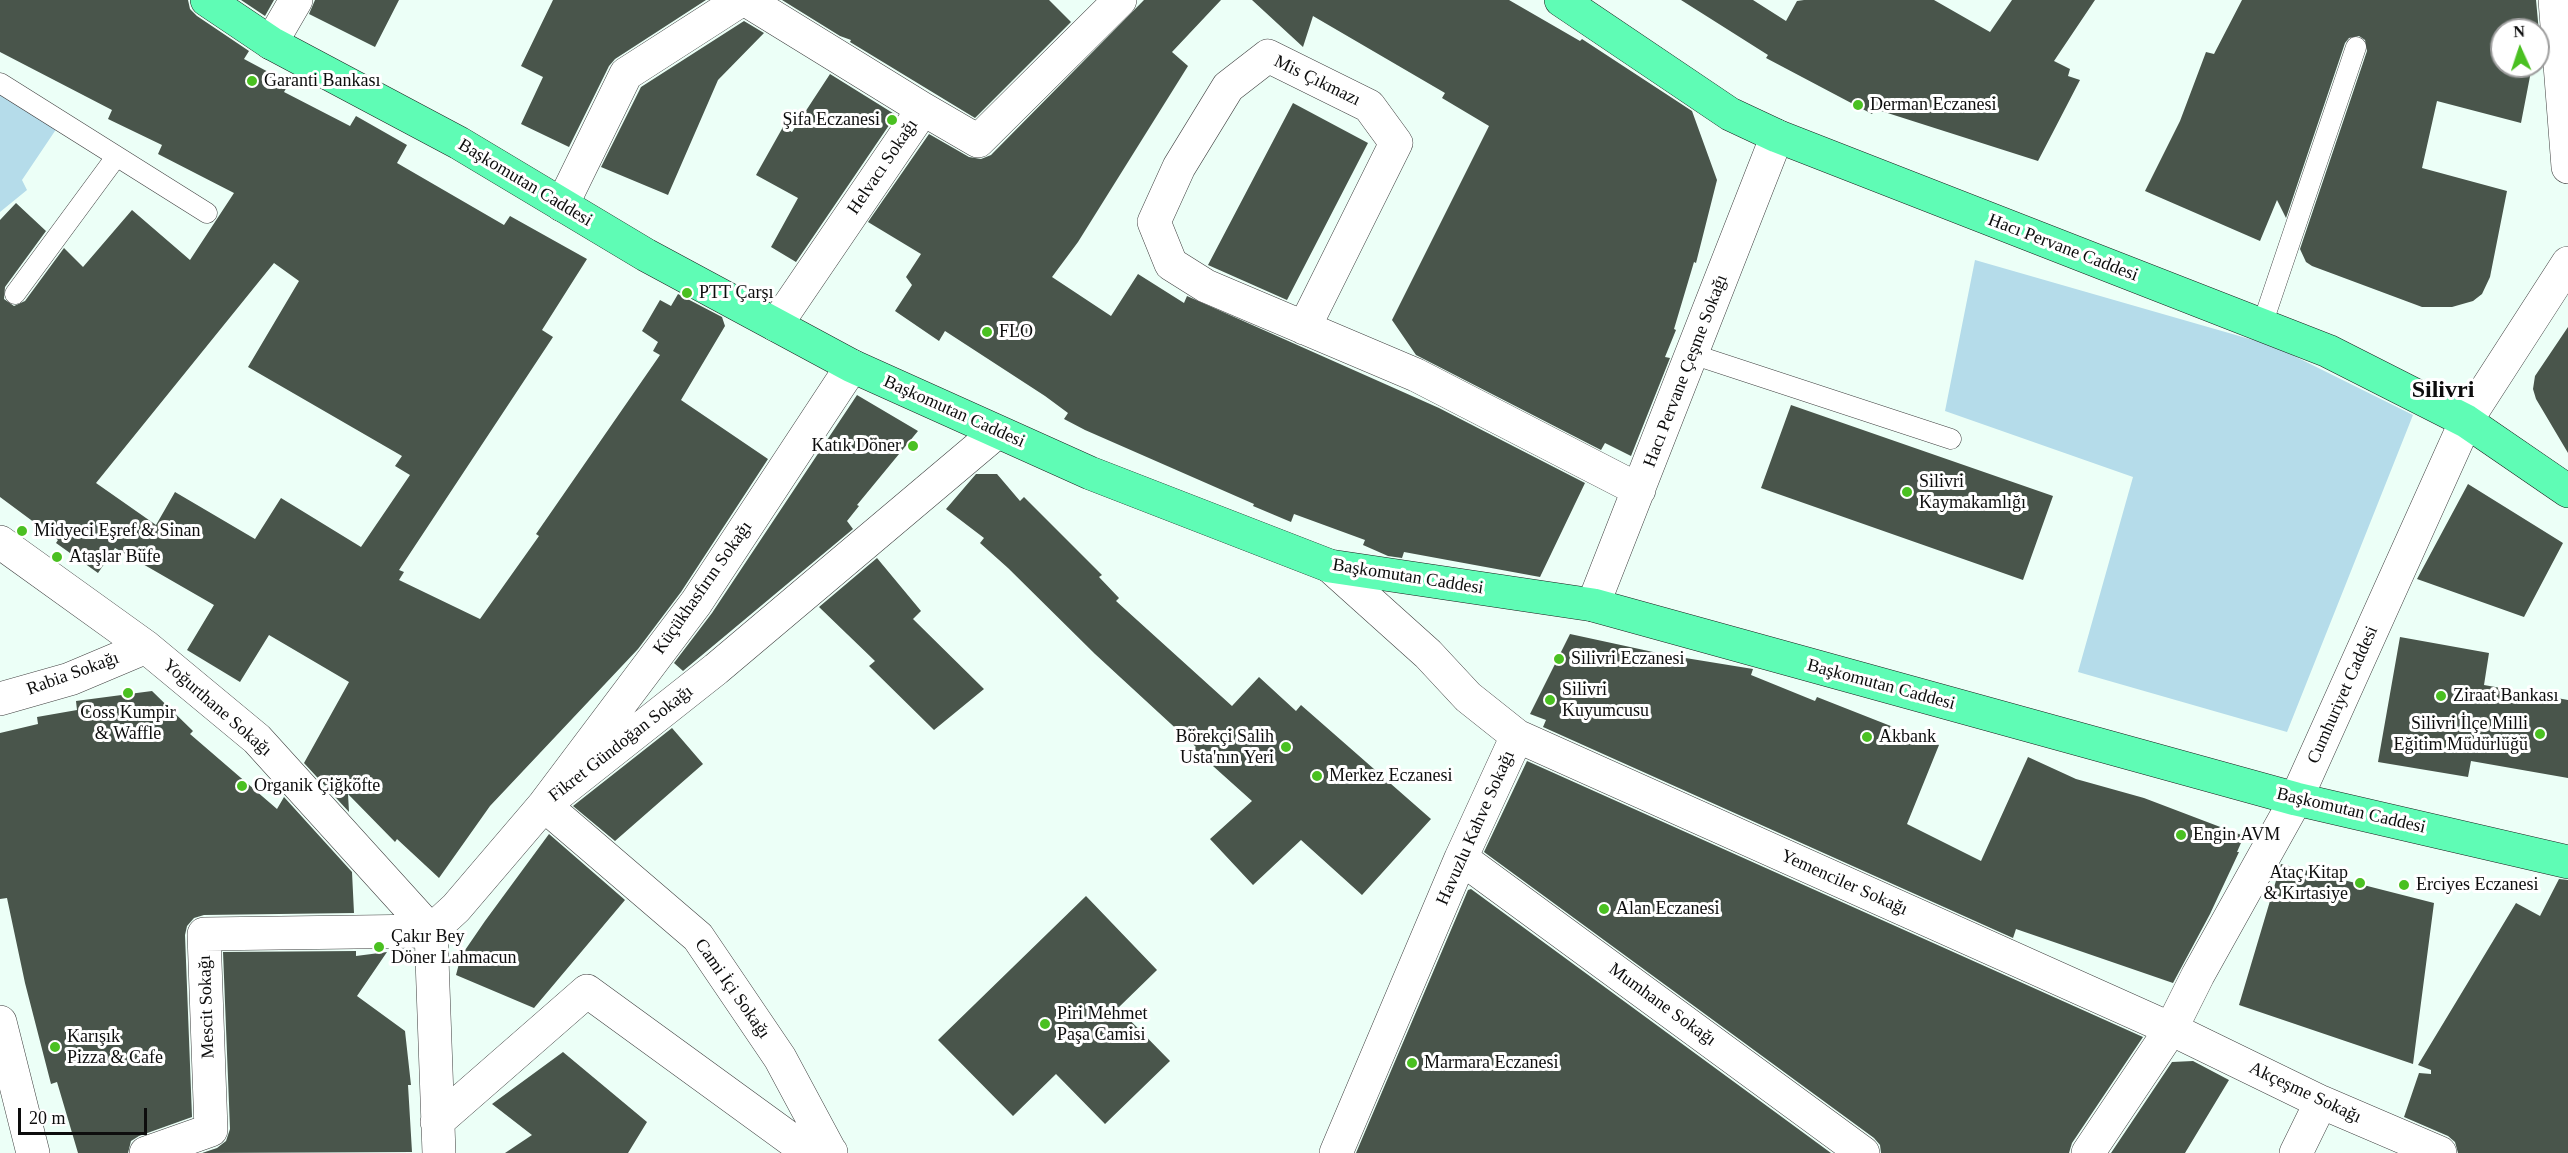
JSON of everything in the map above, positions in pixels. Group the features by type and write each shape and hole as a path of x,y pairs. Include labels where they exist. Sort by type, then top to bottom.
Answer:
{"main road":[{"name":"Başkomutan Caddesi","path":"207,0 272,42 459,144 646,255 852,366 1090,473 1330,566 1593,605 2296,799 2568,862"},
{"name":"Hacı Pervane Caddesi","path":"1561,0 1730,114 1778,136 2328,351 2466,421 2568,490"}],"street":[{"path":"272,42 297,0"},
{"path":"562,205 627,74 741,0"},
{"path":"746,0 923,109"},
{"path":"2555,0 2568,167"},
{"name":"Helvacı Sokağı","path":"776,325 923,109 978,141 1108,4"},
{"name":"Mis Çıkmazı","path":"1304,328 1396,143 1369,106 1268,56 1228,87 1179,167 1154,222 1171,264 1206,286 1304,328 1416,375 1639,490"},
{"name":"Hacı Pervane Çeşme Sokağı","path":"1593,605 1778,136"},
{"name":"Cumhuriyet Caddesi","path":"2088,1153 2170,1029 2296,799 2466,421 2568,263"},
{"name":"Küçükhasfırın Sokağı","path":"544,804 696,603 852,366"},
{"name":"Fikret Gündoğan Sokağı","path":"431,931 456,908 544,804 716,669 997,432"},
{"name":"Yoğurthane Sokağı","path":"0,542 146,647 257,739 431,931"},
{"name":"Havuzlu Kahve Sokağı","path":"1330,566 1428,654 1468,697 1517,736 1461,858 1336,1153"},
{"name":"Rabia Sokağı","path":"0,699 70,679 146,647"},
{"name":"Yemenciler Sokağı","path":"1517,736 2170,1029"},
{"name":"Cami İçi Sokağı","path":"544,804 698,938 780,1058 831,1153"},
{"name":"Mumhane Sokağı","path":"1461,858 1863,1153"},
{"path":"431,931 438,1138"},
{"name":"Mescit Sokağı","path":"146,1153 211,1130 204,934 431,931"},
{"path":"438,1138 587,992 800,1146 831,1153"},
{"path":"0,1022 33,1153"},
{"name":"Akçeşme Sokağı","path":"2170,1029 2321,1102 2440,1153"},
{"path":"2296,1153 2321,1102"}],"lane":[{"path":"2262,325 2356,47"},
{"path":"0,83 207,213"},
{"path":"15,294 116,157"},
{"path":"1692,354 1951,439"}],"shaded area":[{"path":"0,91 59,125 22,180 27,190 0,212"},
{"path":"1975,260 2274,346 2413,415 2287,732 2078,672 2133,477 1945,411"}],"building":[{"path":"0,0 188,0 190,9 197,16 249,51 244,59 289,83 284,92 350,126 356,116 407,145 397,163 504,225 510,216 587,259 542,330 553,337 399,570 404,572 399,580 480,619 539,536 536,534 660,355 653,351 658,342 642,331 660,300 671,306 678,294 722,317 725,326 681,400 768,459 681,592 638,649 490,806 439,878 397,839 395,842 348,794 349,812 304,763 349,682 269,635 240,682 187,650 214,605 115,548 98,573 56,543 58,540 0,497 0,220 16,203 46,231 5,287 4,299 14,306 25,301 64,248 83,267 132,210 190,260 234,193 158,154 162,145 108,119 112,110 0,52","holes":["274,263 299,281 248,367 402,456 395,466 410,475 361,547 281,498 255,539 175,492 156,525 96,483"]},
{"path":"241,0 274,0 265,16"},
{"path":"315,0 399,0 375,47 309,14"},
{"path":"553,0 706,0 615,59 609,66 569,147 521,124 543,77 521,66"},
{"path":"782,0 1049,0 1071,22 975,118 850,42 851,40 840,36"},
{"path":"1144,0 1221,0 1172,52 1188,66 1078,242 1052,277 1111,316 1138,274 1184,303 1187,296 1439,408 1585,483 1540,577 1404,552 1402,558 1388,556 1363,545 1365,540 1294,514 1291,522 1064,419 1068,413 945,331 939,341 895,311 912,285 906,277 921,254 868,222 929,134 969,157 981,159 991,155"},
{"path":"1252,0 1509,0 1580,41 1582,39 1692,111 1717,180 1696,263 1694,262 1674,329 1676,330 1665,357 1670,358 1631,456 1605,443 1601,450 1416,355 1392,320 1489,126 1442,98 1445,93 1313,16 1303,47"},
{"path":"1681,0 1753,0 1786,21 1797,1 1804,0 1934,0 1990,32 2012,0 2095,0 2054,61 2070,69 2068,76 2080,80 2038,161 1875,109 1872,114 1766,58 1768,55"},
{"path":"2242,0 2536,0 2538,18 2490,18 2490,78 2530,78 2521,123 2437,101 2422,168 2507,191 2490,277 2482,294 2473,301 2452,307 2422,307 2306,262 2300,249 2367,51 2365,40 2359,36 2349,38 2345,43 2286,218 2277,200 2260,241 2145,191 2180,121 2206,52 2214,54"},
{"path":"744,21 764,33 718,80 668,195 601,167 641,87"},
{"path":"830,74 896,115 796,262 771,247 798,198 756,175 783,127 792,132"},
{"path":"1293,103 1368,143 1287,300 1208,265"},
{"path":"2568,327 2568,453 2536,399 2533,389 2535,376"},
{"path":"857,395 918,431 857,505 859,506 847,521 853,529 683,671 674,663 712,613"},
{"name":"Silivri Kaymakamlığı","path":"1791,405 2053,496 2023,580 1761,488"},
{"path":"976,474 997,474 1020,501 1024,497 1102,575 1099,577 1119,598 1116,601 1232,706 1259,677 1296,711 1301,705 1431,819 1362,895 1301,840 1253,885 1210,839 1252,801 1194,749 1196,747 980,543 984,538 946,509"},
{"path":"2468,484 2563,543 2524,617 2417,579"},
{"path":"877,558 921,611 913,619 984,689 934,730 869,666 875,661 819,607"},
{"path":"1570,634 1667,655 1753,669 1751,675 1815,701 1817,697 1939,745 1907,824 1981,861 2028,757 2076,779 2144,798 2244,836 2237,852 2239,852 2210,914 2173,983 2016,929 2013,938 1543,727 1546,720 1530,714"},
{"path":"2400,637 2489,653 2484,685 2568,700 2568,778 2471,761 2468,777 2378,762"},
{"path":"152,691 193,731 190,734 277,809 284,797 352,872 354,913 204,915 194,918 187,926 185,935 192,1117 139,1136 131,1141 128,1153 78,1153 57,1082 51,1084 25,983 7,898 0,899 0,733 38,724 37,717 77,710 76,701"},
{"path":"672,728 703,764 615,841 573,806"},
{"path":"1527,761 2143,1037 2072,1143 2069,1153 1881,1153 1880,1145 1874,1138 1484,852"},
{"path":"549,834 625,900 534,1008 456,975 461,956"},
{"path":"2281,864 2434,903 2413,1064 2239,1005"},
{"path":"2559,879 2568,880 2568,1153 2458,1153 2455,1142 2448,1136 2404,1117 2419,1073 2431,1074 2431,1070 2418,1065 2516,903 2540,916"},
{"path":"1471,889 1831,1153 1356,1153 1468,890"},
{"name":"Piri Mehmet Paşa Camisi","path":"1086,896 1157,970 1118,1008 1170,1061 1105,1124 1056,1074 1013,1116 938,1040"},
{"path":"356,951 356,956 387,952 357,996 405,1031 411,1085 408,1085 412,1152 202,1153 217,1148 226,1141 230,1129 223,952"},
{"path":"563,1052 647,1122 628,1153 505,1153 532,1135 492,1104"},
{"path":"2193,1061 2229,1080 2185,1153 2111,1153 2172,1062"}],"place":[{"name":"Garanti Bankası","path":"252,81"},
{"name":"Derman Eczanesi","path":"1858,105"},
{"name":"Şifa Eczanesi","path":"892,120"},
{"name":"PTT Çarşı","path":"687,293"},
{"name":"FLO","path":"987,332"},
{"name":"Katık Döner","path":"913,446"},
{"name":"Silivri Kaymakamlığı","path":"1907,492"},
{"name":"Midyeci Eşref & Sinan","path":"22,531"},
{"name":"Ataşlar Büfe","path":"57,557"},
{"name":"Silivri Eczanesi","path":"1559,659"},
{"name":"Coss Kumpir & Waffle","path":"128,693"},
{"name":"Ziraat Bankası","path":"2441,696"},
{"name":"Silivri Kuyumcusu","path":"1550,700"},
{"name":"Silivri İlçe Milli Eğitim Müdürlüğü","path":"2540,734"},
{"name":"Akbank","path":"1867,737"},
{"name":"Börekçi Salih Usta'nın Yeri","path":"1286,747"},
{"name":"Merkez Eczanesi","path":"1317,776"},
{"name":"Organik Çiğköfte","path":"242,786"},
{"name":"Engin AVM","path":"2181,835"},
{"name":"Ataç Kitap & Kırtasiye","path":"2360,883"},
{"name":"Erciyes Eczanesi","path":"2404,885"},
{"name":"Alan Eczanesi","path":"1604,909"},
{"name":"Çakır Bey Döner Lahmacun","path":"379,947"},
{"name":"Piri Mehmet Paşa Camisi","path":"1045,1024"},
{"name":"Karışık Pizza & Cafe","path":"55,1047"},
{"name":"Marmara Eczanesi","path":"1412,1063"}],"district":[{"name":"Silivri","path":"2443,391"}]}
